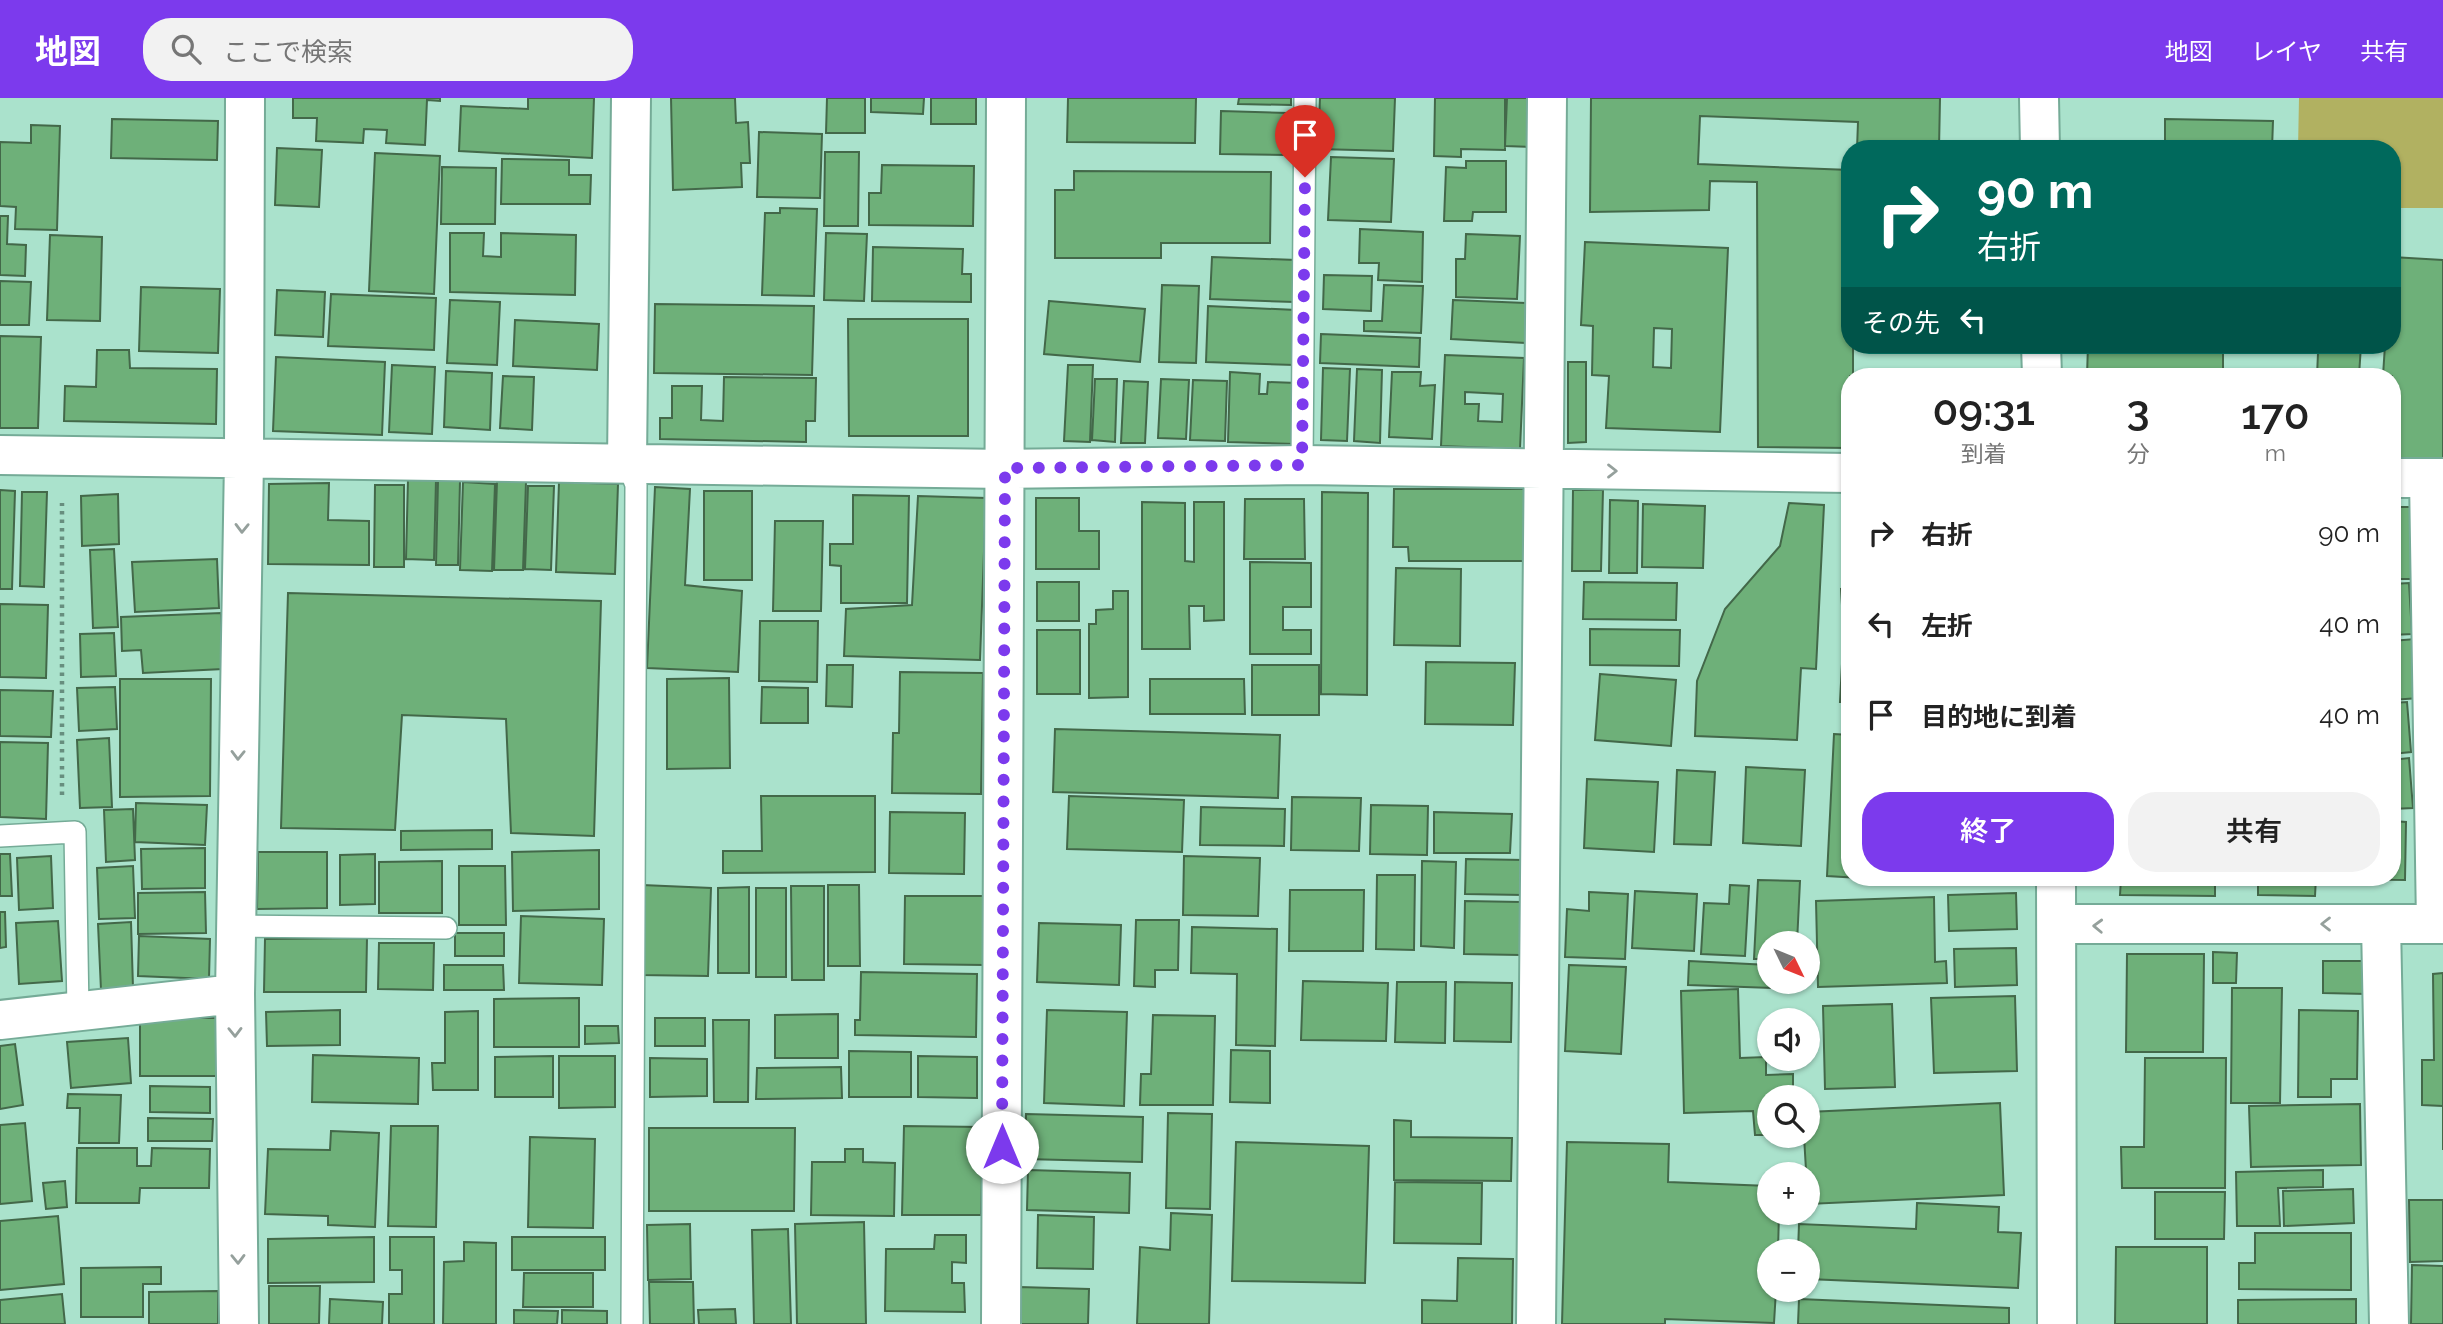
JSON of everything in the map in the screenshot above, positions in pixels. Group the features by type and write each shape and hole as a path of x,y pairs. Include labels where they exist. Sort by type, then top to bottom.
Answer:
{"street":[{"path":"239,1324 235,926 244,460 245,98"},
{"path":"627,461 631,98"},
{"path":"1001,1324 1006,98"},
{"path":"1536,1324 1547,98"},
{"path":"2039,98 2040,140"},
{"path":"0,455 244,460 627,461 1005,468 1302,465 1544,471 1841,473"},
{"path":"2057,924 2439,924 2422,478"},
{"path":"2056,886 2057,1324"},
{"path":"2381,924 2389,1324"},
{"path":"0,1020 235,994"}],"lane":[{"path":"1302,465 1306,98"},
{"path":"627,461 636,485 632,1324"},
{"path":"0,836 75,832 78,1012"},
{"path":"235,926 446,928"}],"path":[{"path":"62,456 62,832"}],"shaded area":[{"path":"2299,98 2443,98 2443,208 2401,208 2401,140 2298,140"}],"building":[{"path":"293,98 440,98 440,101 427,100 425,145 386,143 387,130 364,129 363,143 316,141 317,118 293,118"},
{"path":"528,98 594,98 592,158 459,151 461,106 528,109"},
{"path":"671,98 735,98 736,123 748,122 750,163 741,163 742,187 673,190"},
{"path":"827,98 865,98 865,133 826,133"},
{"path":"871,98 924,98 923,114 871,112"},
{"path":"931,98 976,98 976,124 931,124"},
{"path":"1068,98 1196,98 1195,143 1067,142"},
{"path":"1239,98 1291,98 1291,105 1238,104"},
{"path":"1320,98 1395,98 1393,151 1318,149"},
{"path":"1435,98 1505,98 1505,150 1461,149 1461,157 1434,156"},
{"path":"1507,98 1532,98 1531,147 1505,146"},
{"path":"1591,98 1940,98 1939,140 1857,140 1858,122 1700,116 1698,164 1841,170 1841,354 1853,354 1853,368 1841,368 1841,448 1758,447 1757,182 1710,181 1709,210 1590,212"},
{"path":"1221,111 1287,113 1287,155 1220,154"},
{"path":"112,119 218,121 217,160 111,158"},
{"path":"2165,119 2273,121 2272,140 2165,140"},
{"path":"31,125 60,126 57,230 15,229 16,207 0,206 0,142 31,143"},
{"path":"759,132 822,134 820,198 757,197"},
{"path":"277,148 322,150 319,207 275,205"},
{"path":"825,152 859,152 858,226 824,226"},
{"path":"375,153 440,156 434,294 369,291"},
{"path":"1331,157 1394,159 1391,222 1328,220"},
{"path":"502,159 569,160 569,175 591,175 590,204 501,204"},
{"path":"1466,161 1506,161 1506,212 1473,212 1472,221 1444,221 1446,167 1466,168"},
{"path":"882,165 974,166 973,226 869,225 869,193 881,193"},
{"path":"442,167 496,168 495,224 441,224"},
{"path":"1074,171 1271,172 1270,243 1161,243 1161,258 1055,258 1055,190 1074,190"},
{"path":"780,208 817,209 814,296 762,295 765,213 780,213"},
{"path":"0,216 8,216 7,244 26,245 25,276 0,275"},
{"path":"1360,229 1423,232 1422,282 1378,280 1379,263 1359,263"},
{"path":"450,233 484,233 483,256 501,257 501,233 576,235 575,295 450,292"},
{"path":"826,233 867,234 864,301 824,300"},
{"path":"1466,234 1520,236 1517,299 1456,297 1456,259 1465,259"},
{"path":"50,235 102,237 100,321 47,320"},
{"path":"1585,242 1728,248 1720,432 1606,428 1609,376 1592,375 1593,326 1581,325","holes":["1654,328 1672,329 1671,368 1653,367"]},
{"path":"873,247 963,249 962,274 971,274 971,302 872,301"},
{"path":"1212,257 1296,260 1294,302 1210,299"},
{"path":"2401,258 2443,260 2443,461 2401,459 2401,368 2384,368 2384,354 2401,354"},
{"path":"1324,275 1372,276 1371,311 1323,309"},
{"path":"0,281 31,282 29,325 0,325"},
{"path":"1162,285 1199,286 1196,363 1159,362"},
{"path":"1384,285 1423,286 1421,333 1364,331 1364,321 1382,321"},
{"path":"141,287 220,289 218,353 139,351"},
{"path":"277,290 325,292 323,337 275,335"},
{"path":"331,294 436,298 434,350 328,346"},
{"path":"450,300 500,302 497,365 447,363"},
{"path":"1453,300 1529,303 1528,343 1451,339"},
{"path":"1049,301 1145,309 1140,362 1044,354"},
{"path":"655,304 814,306 812,375 654,373"},
{"path":"1208,306 1296,310 1294,365 1206,362"},
{"path":"848,319 968,319 968,436 849,436"},
{"path":"515,320 599,324 597,370 513,366"},
{"path":"1321,334 1420,338 1419,367 1320,363"},
{"path":"0,336 41,337 38,428 0,428"},
{"path":"97,350 129,350 130,368 217,369 216,424 64,421 65,386 96,387"},
{"path":"2088,354 2223,354 2223,368 2087,368"},
{"path":"2318,354 2360,354 2360,368 2317,368"},
{"path":"1445,355 1524,358 1520,449 1441,446","holes":["1465,392 1503,394 1502,422 1478,421 1479,404 1465,404"]},
{"path":"276,357 385,362 382,435 273,431"},
{"path":"1568,362 1586,362 1586,442 1568,443"},
{"path":"392,365 435,367 432,434 389,432"},
{"path":"1068,365 1093,365 1090,442 1064,441"},
{"path":"1323,368 1350,369 1347,441 1321,440"},
{"path":"1357,369 1382,370 1380,443 1354,441"},
{"path":"446,371 492,373 490,430 444,427"},
{"path":"1230,372 1260,374 1259,394 1267,394 1268,382 1297,383 1295,444 1228,442"},
{"path":"1392,372 1421,372 1420,386 1435,385 1432,439 1389,437"},
{"path":"503,376 534,377 532,430 500,428"},
{"path":"724,377 816,378 815,421 806,421 806,442 660,439 660,418 672,418 672,386 702,386 701,420 723,421"},
{"path":"1095,379 1117,379 1115,442 1092,440"},
{"path":"1161,379 1189,380 1186,439 1158,438"},
{"path":"1193,380 1227,381 1225,441 1190,440"},
{"path":"1124,381 1148,382 1145,443 1121,443"},
{"path":"408,479 436,480 434,560 406,559"},
{"path":"438,481 460,481 458,565 436,565"},
{"path":"497,481 526,482 523,570 494,570"},
{"path":"463,482 495,484 492,571 460,570"},
{"path":"559,482 618,484 615,574 556,572"},
{"path":"329,483 328,520 369,521 369,565 268,564 269,484"},
{"path":"375,485 404,485 404,567 374,567"},
{"path":"528,486 554,486 551,570 525,569"},
{"path":"655,487 690,489 685,585 742,591 738,672 647,668"},
{"path":"1394,489 1531,489 1530,561 1409,561 1408,547 1393,547"},
{"path":"0,490 15,491 12,589 0,589"},
{"path":"1573,490 1603,490 1601,571 1572,571"},
{"path":"704,491 752,491 752,580 704,580"},
{"path":"22,492 47,492 44,587 20,586"},
{"path":"1322,492 1368,493 1367,695 1321,694"},
{"path":"118,494 119,544 82,546 81,496"},
{"path":"853,495 909,496 907,603 841,603 841,566 830,565 830,544 853,544"},
{"path":"918,496 986,498 980,660 844,656 846,609 912,605"},
{"path":"1036,498 1079,498 1079,531 1099,531 1099,569 1036,569"},
{"path":"1245,499 1304,499 1305,559 1244,559"},
{"path":"1610,500 1638,501 1637,573 1609,573"},
{"path":"1142,502 1185,503 1185,561 1194,562 1194,502 1224,502 1224,620 1204,621 1204,606 1189,606 1190,649 1142,649"},
{"path":"1789,503 1824,505 1816,669 1801,668 1797,740 1695,736 1697,681 1725,609 1780,546"},
{"path":"1643,504 1705,506 1703,568 1642,567"},
{"path":"2401,507 2414,507 2413,579 2401,579"},
{"path":"775,521 823,521 821,611 773,611"},
{"path":"114,549 118,627 93,628 90,550"},
{"path":"217,559 219,608 135,612 132,562"},
{"path":"1250,562 1311,563 1311,607 1283,607 1283,630 1311,630 1311,654 1250,654"},
{"path":"1396,568 1461,569 1460,646 1394,645"},
{"path":"1037,582 1079,582 1079,621 1037,621"},
{"path":"1584,582 1677,583 1676,620 1583,619"},
{"path":"2401,583 2409,583 2412,634 2401,635"},
{"path":"1113,591 1128,591 1128,697 1089,698 1089,624 1096,624 1096,610 1113,609"},
{"path":"288,593 601,601 594,836 511,833 506,719 402,715 395,830 281,828"},
{"path":"0,604 48,605 46,678 0,677"},
{"path":"221,613 223,669 143,673 141,650 122,651 121,617"},
{"path":"760,621 818,621 817,682 759,681"},
{"path":"1590,629 1680,630 1679,666 1590,665"},
{"path":"1037,630 1080,630 1080,694 1037,694"},
{"path":"114,633 116,676 81,677 80,634"},
{"path":"2415,639 2419,698 2401,699 2401,640"},
{"path":"1426,662 1515,663 1513,725 1425,724"},
{"path":"827,665 853,665 852,707 826,706"},
{"path":"1252,665 1319,665 1319,715 1252,715"},
{"path":"900,672 983,673 981,794 892,793 893,733 899,733"},
{"path":"1600,674 1676,680 1671,746 1595,740"},
{"path":"729,678 730,768 667,769 667,679"},
{"path":"120,679 211,679 210,796 120,797"},
{"path":"1150,679 1244,679 1245,714 1150,714"},
{"path":"115,687 117,729 79,731 77,688"},
{"path":"762,687 808,688 808,723 761,723"},
{"path":"0,690 53,691 51,737 0,736"},
{"path":"2401,702 2407,702 2411,752 2401,753"},
{"path":"1055,729 1280,735 1278,798 1053,792"},
{"path":"1834,734 1841,734 1841,877 1827,876"},
{"path":"109,738 112,807 80,808 77,740"},
{"path":"0,742 48,743 46,819 0,817"},
{"path":"2409,758 2413,808 2401,809 2401,759"},
{"path":"1746,767 1805,770 1801,846 1743,843"},
{"path":"1677,770 1715,772 1711,845 1674,844"},
{"path":"1587,779 1658,782 1654,852 1584,848"},
{"path":"761,796 875,796 875,872 723,873 723,851 762,851"},
{"path":"1069,796 1184,800 1182,852 1067,849"},
{"path":"1292,797 1361,798 1359,851 1291,850"},
{"path":"136,803 207,805 205,845 135,842"},
{"path":"1371,805 1428,806 1427,855 1370,854"},
{"path":"1201,807 1285,809 1284,846 1200,845"},
{"path":"133,809 135,860 106,862 104,810"},
{"path":"890,812 965,813 964,874 889,873"},
{"path":"1434,812 1512,814 1510,853 1434,853"},
{"path":"2401,822 2406,822 2405,880 2401,880"},
{"path":"492,830 492,849 401,850 401,831"},
{"path":"205,848 205,888 142,889 141,849"},
{"path":"599,850 599,909 513,911 512,852"},
{"path":"258,852 327,852 327,908 257,909"},
{"path":"0,854 10,854 12,896 0,896"},
{"path":"375,854 375,904 340,905 340,855"},
{"path":"51,856 53,908 19,910 17,858"},
{"path":"1184,856 1260,858 1258,916 1183,915"},
{"path":"1466,859 1524,860 1523,895 1465,894"},
{"path":"442,861 442,913 379,913 379,862"},
{"path":"1422,861 1456,862 1454,948 1421,946"},
{"path":"133,866 135,918 99,919 97,868"},
{"path":"459,866 505,866 506,925 459,925"},
{"path":"1377,875 1415,875 1414,950 1376,949"},
{"path":"1758,880 1800,881 1798,931 1757,931 1757,959 1754,959"},
{"path":"642,885 711,888 708,976 639,975"},
{"path":"828,885 859,885 860,966 828,966"},
{"path":"1730,885 1749,886 1745,956 1701,954 1704,903 1729,904"},
{"path":"791,886 824,886 824,980 792,980"},
{"path":"2121,886 2215,886 2215,896 2120,895"},
{"path":"2258,886 2316,886 2315,896 2258,895"},
{"path":"749,887 749,973 718,973 718,888"},
{"path":"756,888 786,888 786,977 756,977"},
{"path":"1290,890 1364,890 1363,951 1289,951"},
{"path":"1635,891 1697,894 1694,951 1632,948"},
{"path":"205,892 206,933 138,934 138,893"},
{"path":"1589,892 1628,894 1625,959 1565,957 1567,909 1589,911"},
{"path":"2016,893 2017,929 1949,931 1948,895"},
{"path":"905,896 985,896 984,965 904,964"},
{"path":"1934,897 1935,962 1946,961 1947,983 1820,987 1820,931 1817,931 1816,901"},
{"path":"1465,901 1521,902 1520,955 1464,954"},
{"path":"0,912 5,912 6,947 0,948"},
{"path":"521,916 604,919 602,985 519,983"},
{"path":"1136,920 1179,920 1178,970 1155,970 1155,987 1134,986"},
{"path":"58,921 62,981 19,984 16,923"},
{"path":"131,922 133,988 101,990 98,924"},
{"path":"1039,923 1121,925 1119,985 1037,982"},
{"path":"1192,927 1277,929 1275,1046 1236,1045 1237,974 1191,973"},
{"path":"455,933 504,933 504,956 455,956"},
{"path":"139,936 210,939 209,979 138,976"},
{"path":"367,938 366,992 264,992 265,939"},
{"path":"379,943 434,943 433,990 378,989"},
{"path":"2016,948 2017,985 1955,987 1954,949"},
{"path":"2213,952 2237,953 2236,983 2213,983"},
{"path":"2127,954 2204,954 2203,1052 2126,1052"},
{"path":"1689,961 1757,964 1757,987 1688,985"},
{"path":"2323,961 2367,961 2367,994 2323,993"},
{"path":"444,965 503,965 504,990 444,990"},
{"path":"1569,965 1626,967 1621,1054 1565,1051"},
{"path":"861,972 977,974 976,1037 855,1035 855,1020 860,1020"},
{"path":"2443,973 2443,1106 2422,1105 2422,1060 2434,1060 2433,974"},
{"path":"1303,981 1388,983 1386,1041 1301,1040"},
{"path":"1397,982 1446,982 1445,1043 1395,1042"},
{"path":"1455,982 1512,983 1511,1042 1454,1041"},
{"path":"2232,988 2282,988 2280,1103 2231,1103"},
{"path":"1738,989 1740,1058 1757,1057 1757,1071 1766,1071 1766,1075 1793,1074 1793,1085 1757,1085 1757,1135 1753,1111 1684,1113 1681,991"},
{"path":"2015,996 2017,1071 1934,1073 1931,998"},
{"path":"579,998 579,1047 494,1047 494,999"},
{"path":"1892,1004 1895,1087 1825,1089 1823,1006"},
{"path":"340,1010 340,1045 267,1046 266,1012"},
{"path":"1047,1010 1127,1012 1124,1106 1044,1103"},
{"path":"2299,1010 2358,1011 2357,1079 2331,1079 2331,1097 2298,1097"},
{"path":"478,1011 478,1090 433,1090 432,1063 445,1063 445,1012"},
{"path":"838,1014 838,1058 775,1058 775,1015"},
{"path":"1153,1015 1215,1016 1213,1105 1140,1105 1141,1074 1151,1074"},
{"path":"140,1018 217,1018 216,1076 140,1076"},
{"path":"655,1018 705,1018 705,1046 655,1046"},
{"path":"713,1020 749,1020 748,1102 714,1102"},
{"path":"585,1026 618,1026 619,1043 585,1044"},
{"path":"128,1038 131,1083 71,1088 67,1042"},
{"path":"15,1044 23,1105 0,1109 0,1046"},
{"path":"1231,1050 1270,1051 1270,1103 1230,1102"},
{"path":"849,1051 911,1052 911,1097 849,1097"},
{"path":"313,1055 419,1058 418,1104 312,1102"},
{"path":"553,1056 553,1097 495,1097 495,1057"},
{"path":"559,1056 615,1056 615,1107 559,1108"},
{"path":"918,1056 977,1057 977,1098 918,1097"},
{"path":"650,1058 707,1059 707,1096 650,1097"},
{"path":"2145,1058 2226,1058 2225,1188 2122,1188 2121,1147 2144,1147"},
{"path":"841,1067 842,1098 756,1099 757,1068"},
{"path":"150,1086 210,1087 210,1113 150,1112"},
{"path":"68,1094 121,1095 119,1143 79,1143 80,1108 67,1108"},
{"path":"2000,1103 2004,1195 1820,1203 1820,1162 1806,1162 1805,1148 1820,1148 1820,1111"},
{"path":"2360,1104 2361,1165 2251,1167 2249,1106"},
{"path":"1168,1113 1212,1114 1210,1209 1166,1208"},
{"path":"1026,1114 1143,1117 1142,1162 1025,1159"},
{"path":"148,1118 213,1119 212,1141 148,1141"},
{"path":"1394,1120 1411,1121 1411,1137 1512,1138 1511,1181 1394,1180"},
{"path":"25,1123 32,1201 0,1204 0,1125"},
{"path":"391,1126 438,1126 436,1227 388,1226"},
{"path":"904,1126 983,1127 981,1215 902,1215"},
{"path":"649,1128 795,1128 794,1211 649,1211"},
{"path":"331,1131 379,1133 375,1227 328,1225 328,1216 265,1214 268,1149 330,1150"},
{"path":"530,1137 595,1139 593,1228 528,1227"},
{"path":"1236,1142 1369,1146 1365,1283 1232,1281"},
{"path":"1567,1142 1669,1144 1668,1182 1757,1186 1757,1225 1779,1225 1778,1239 1757,1239 1757,1302 1775,1302 1774,1323 1665,1319 1665,1324 1562,1324"},
{"path":"77,1148 137,1148 137,1166 151,1166 152,1148 210,1149 209,1188 140,1188 139,1203 76,1203"},
{"path":"845,1149 863,1149 863,1162 895,1163 894,1216 811,1215 812,1162 845,1162"},
{"path":"1028,1170 1130,1173 1129,1213 1027,1210"},
{"path":"2323,1170 2323,1187 2278,1188 2280,1226 2237,1226 2236,1172"},
{"path":"65,1181 67,1207 46,1209 43,1183"},
{"path":"1395,1182 1482,1183 1481,1244 1394,1243"},
{"path":"2353,1189 2354,1223 2284,1226 2283,1191"},
{"path":"2155,1192 2225,1192 2224,1239 2155,1239"},
{"path":"2409,1200 2443,1200 2443,1261 2410,1262"},
{"path":"1917,1203 1999,1207 1998,1232 2021,1233 2018,1288 1820,1280 1820,1239 1798,1239 1799,1225 1916,1229"},
{"path":"1171,1213 1212,1215 1209,1324 1137,1324 1140,1247 1170,1250"},
{"path":"1038,1215 1094,1217 1093,1269 1037,1268"},
{"path":"58,1216 64,1284 0,1290 0,1221"},
{"path":"864,1222 866,1324 797,1324 795,1224"},
{"path":"690,1224 691,1279 648,1280 647,1225"},
{"path":"788,1229 791,1324 754,1324 752,1230"},
{"path":"2255,1233 2351,1233 2351,1290 2239,1289 2239,1263 2255,1263"},
{"path":"935,1235 966,1235 966,1263 952,1262 952,1283 964,1283 965,1312 885,1311 886,1249 934,1249"},
{"path":"374,1237 374,1282 268,1283 268,1239"},
{"path":"390,1237 434,1237 434,1324 389,1324 389,1294 402,1294 402,1270 390,1270"},
{"path":"512,1237 605,1237 605,1270 512,1270"},
{"path":"464,1242 496,1243 496,1324 443,1324 444,1262 464,1261"},
{"path":"2116,1247 2207,1247 2207,1324 2115,1324"},
{"path":"1458,1258 1513,1259 1512,1324 1422,1324 1422,1300 1457,1301"},
{"path":"2412,1265 2443,1266 2443,1324 2411,1324"},
{"path":"161,1267 161,1284 143,1284 143,1317 81,1317 81,1268"},
{"path":"524,1273 593,1273 593,1307 523,1307"},
{"path":"649,1282 693,1282 694,1324 650,1324"},
{"path":"269,1286 320,1286 319,1324 269,1324"},
{"path":"1019,1287 1089,1289 1088,1324 1018,1324"},
{"path":"218,1291 218,1324 149,1324 149,1292"},
{"path":"62,1294 65,1324 0,1324 0,1300"},
{"path":"330,1299 383,1302 382,1324 329,1324"},
{"path":"2356,1299 2356,1324 2238,1324 2238,1300"},
{"path":"1820,1300 2009,1308 2009,1324 1798,1324 1799,1302"},
{"path":"735,1309 736,1324 699,1324 698,1310"},
{"path":"514,1310 558,1311 557,1324 514,1324"},
{"path":"562,1310 607,1311 607,1324 562,1324"}],"route":[{"path":"1002,1147 1005,468 1302,465 1305,177"}]}
